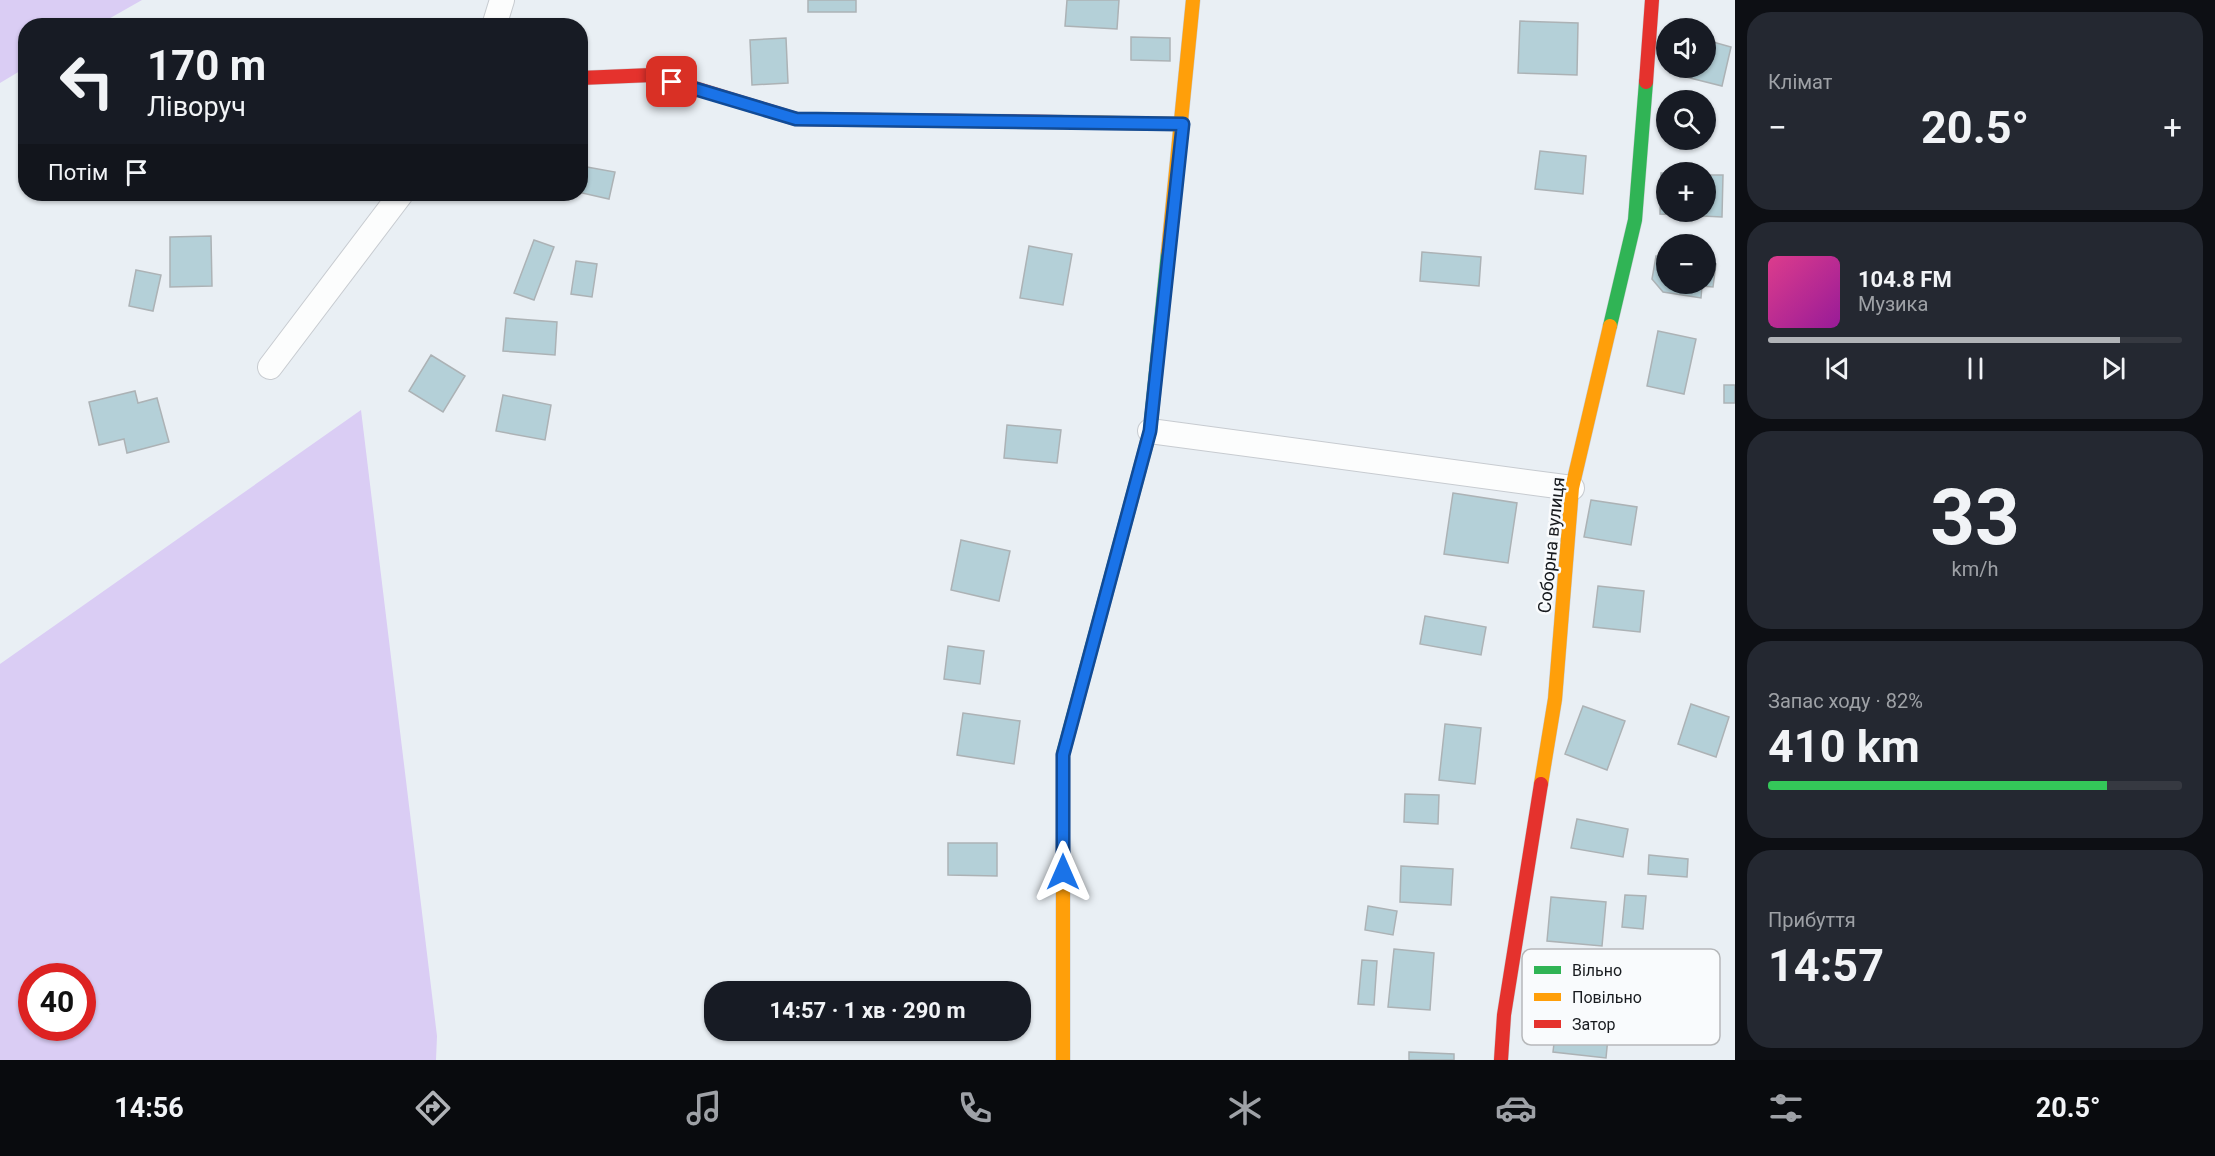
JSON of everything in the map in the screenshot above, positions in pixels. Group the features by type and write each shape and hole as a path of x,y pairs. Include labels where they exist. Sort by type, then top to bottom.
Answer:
{"street":[{"path":"496,18 502,0"},
{"path":"1063,1060 1063,755 1150,431 1183,124 1193,0"},
{"name":"Соборна вулиця","path":"1501,1060 1504,1015 1555,699 1572,488 1635,220 1652,0"},
{"path":"588,78 652,75 796,119 1183,124"},
{"path":"270,367 397,201"},
{"path":"1150,431 1572,488"}],"shaded area":[{"path":"0,0 142,0 110,18 18,18 18,72 0,83"},
{"path":"361,410 437,1036 436,1060 0,1060 0,664"}],"building":[{"path":"808,0 856,0 856,12 808,12"},
{"path":"1067,0 1119,0 1117,29 1065,26"},
{"path":"1520,21 1578,23 1577,75 1518,73"},
{"path":"1131,37 1170,38 1170,61 1131,60"},
{"path":"786,38 788,83 752,85 750,40"},
{"path":"1716,43 1731,47 1722,86 1690,78 1716,78"},
{"path":"1540,151 1586,156 1583,194 1535,189"},
{"path":"588,167 615,172 609,199 588,194"},
{"path":"1716,175 1723,175 1722,217 1716,217"},
{"path":"211,236 212,286 170,287 170,237"},
{"path":"534,240 554,247 534,300 514,293"},
{"path":"1029,246 1072,254 1063,305 1020,298"},
{"path":"1422,252 1481,257 1479,286 1420,281"},
{"path":"1656,256 1656,284 1652,279"},
{"path":"576,261 597,264 592,297 571,294"},
{"path":"136,270 161,275 153,311 129,306"},
{"path":"1676,294 1701,294 1701,298"},
{"path":"506,318 557,322 555,355 503,351"},
{"path":"1658,331 1696,339 1684,394 1647,386"},
{"path":"431,355 465,376 443,412 409,391"},
{"path":"1724,385 1735,385 1735,403 1724,403"},
{"path":"135,391 138,403 157,398 169,442 127,453 124,439 99,445 89,402"},
{"path":"503,395 551,405 545,440 496,431"},
{"path":"1007,425 1061,430 1057,463 1004,458"},
{"path":"1453,493 1517,503 1508,563 1444,554"},
{"path":"1591,500 1637,507 1631,545 1584,537"},
{"path":"961,540 1010,551 999,601 951,590"},
{"path":"1598,586 1644,591 1640,632 1593,627"},
{"path":"1425,616 1486,627 1481,655 1420,644"},
{"path":"948,646 984,651 980,684 944,679"},
{"path":"1691,704 1729,717 1716,757 1678,744"},
{"path":"1583,706 1625,721 1607,770 1565,754"},
{"path":"963,713 1020,721 1014,764 957,755"},
{"path":"1445,724 1481,728 1475,784 1439,780"},
{"path":"1405,794 1439,795 1438,824 1404,822"},
{"path":"1577,819 1628,829 1623,857 1571,848"},
{"path":"948,843 997,843 997,876 948,875"},
{"path":"1649,855 1688,859 1687,877 1648,874"},
{"path":"1401,866 1453,869 1451,905 1400,902"},
{"path":"1625,895 1646,896 1643,929 1622,927"},
{"path":"1551,897 1606,902 1602,946 1547,941"},
{"path":"1368,906 1397,911 1393,935 1365,930"},
{"path":"1394,949 1434,953 1430,1010 1388,1007"},
{"path":"1362,960 1377,961 1374,1005 1358,1004"},
{"path":"1554,1045 1607,1045 1606,1058 1553,1052"},
{"path":"1409,1052 1454,1054 1454,1060 1409,1060"}],"traffic: fast":[{"path":"1610,326 1635,220 1646,82"},
{"path":"1063,754 1150,431 1168,252"}],"traffic: slow":[{"path":"1168,252 1193,0"},
{"path":"1061,122 1183,124"},
{"path":"1541,784 1555,699 1572,488 1610,326"},
{"path":"1063,754 1063,1060"}],"traffic: jam":[{"path":"1646,82 1652,0"},
{"path":"588,78 652,75 796,119 1061,122"},
{"path":"1501,1060 1504,1015 1541,784"}],"route":[{"path":"672,82 796,119 1183,124 1150,431 1063,755 1063,872"}]}
